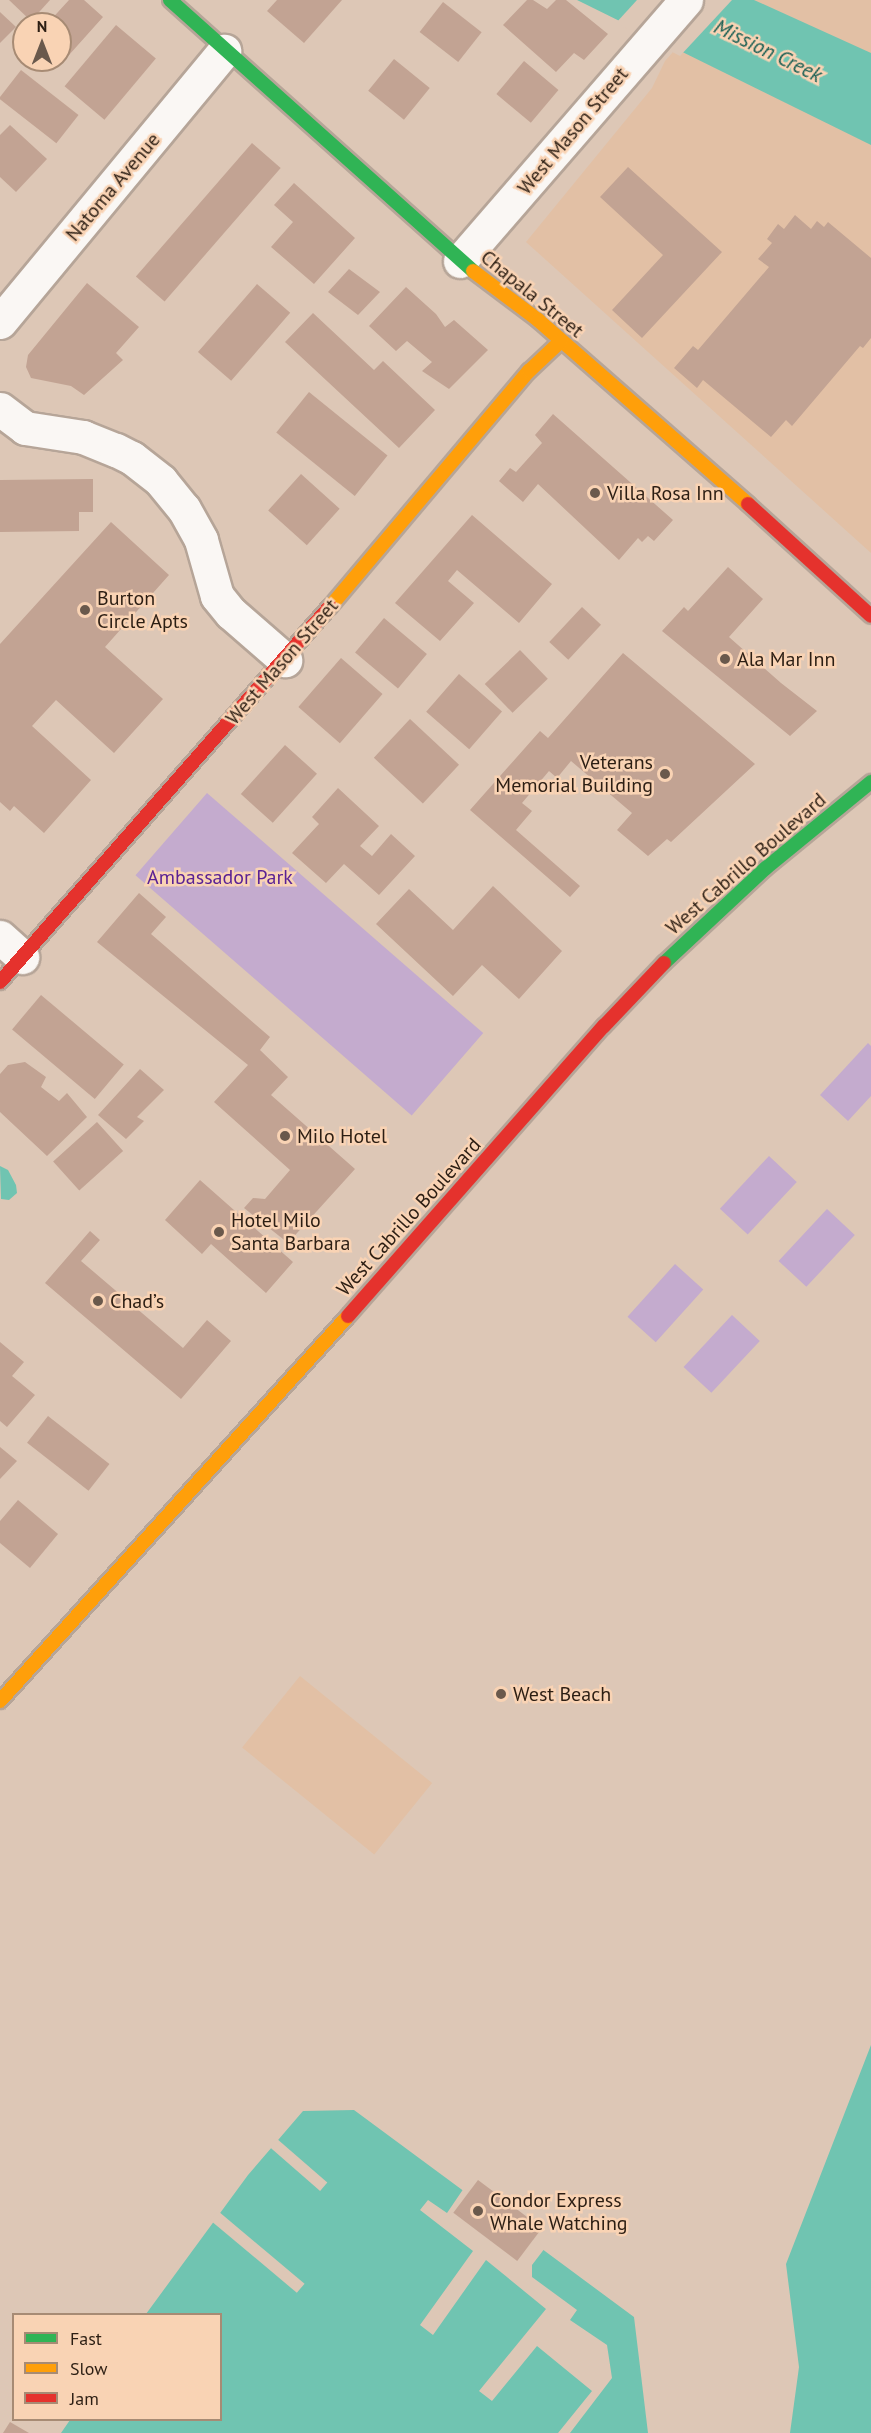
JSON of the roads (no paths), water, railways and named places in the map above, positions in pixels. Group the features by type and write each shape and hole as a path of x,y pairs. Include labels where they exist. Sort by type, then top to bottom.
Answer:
{"street":[{"name":"Chapala Street","path":"170,0 460,261 538,320 770,523 871,616"},
{"name":"West Mason Street","path":"460,261 548,163 648,42 686,0"},
{"name":"Natoma Avenue","path":"0,322 224,51"},
{"name":"West Mason Street","path":"0,982 11,947 285,660 529,371 561,341"},
{"path":"0,409 25,428 83,437 116,450 161,481 184,509 201,540 217,596 231,613 285,660"},
{"name":"West Cabrillo Boulevard","path":"0,1701 291,1381 628,1001 677,950 766,868 871,782"}],"water":[{"name":"Mission Creek","path":"577,0 754,0 871,53 871,145"},
{"path":"0,1166 8,1170 16,1185 17,1193 9,1200 1,1199"},
{"path":"871,2045 871,2433 790,2433 799,2367 786,2264"},
{"path":"354,2110 634,2317 648,2433 61,2433 69,2421 222,2421 222,2313 147,2313 248,2175 303,2111"}],"place":[{"name":"Villa Rosa Inn","path":"595,493"},
{"name":"Burton Circle Apts","path":"85,610"},
{"name":"Ala Mar Inn","path":"725,659"},
{"name":"Veterans Memorial Building","path":"665,774"},
{"name":"Milo Hotel","path":"285,1136"},
{"name":"Hotel Milo Santa Barbara","path":"219,1232"},
{"name":"Chad’s","path":"98,1301"},
{"name":"West Beach","path":"501,1694"},
{"name":"Condor Express Whale Watching","path":"478,2211"}],"park label":[{"name":"Ambassador Park","path":"220,877"}]}
